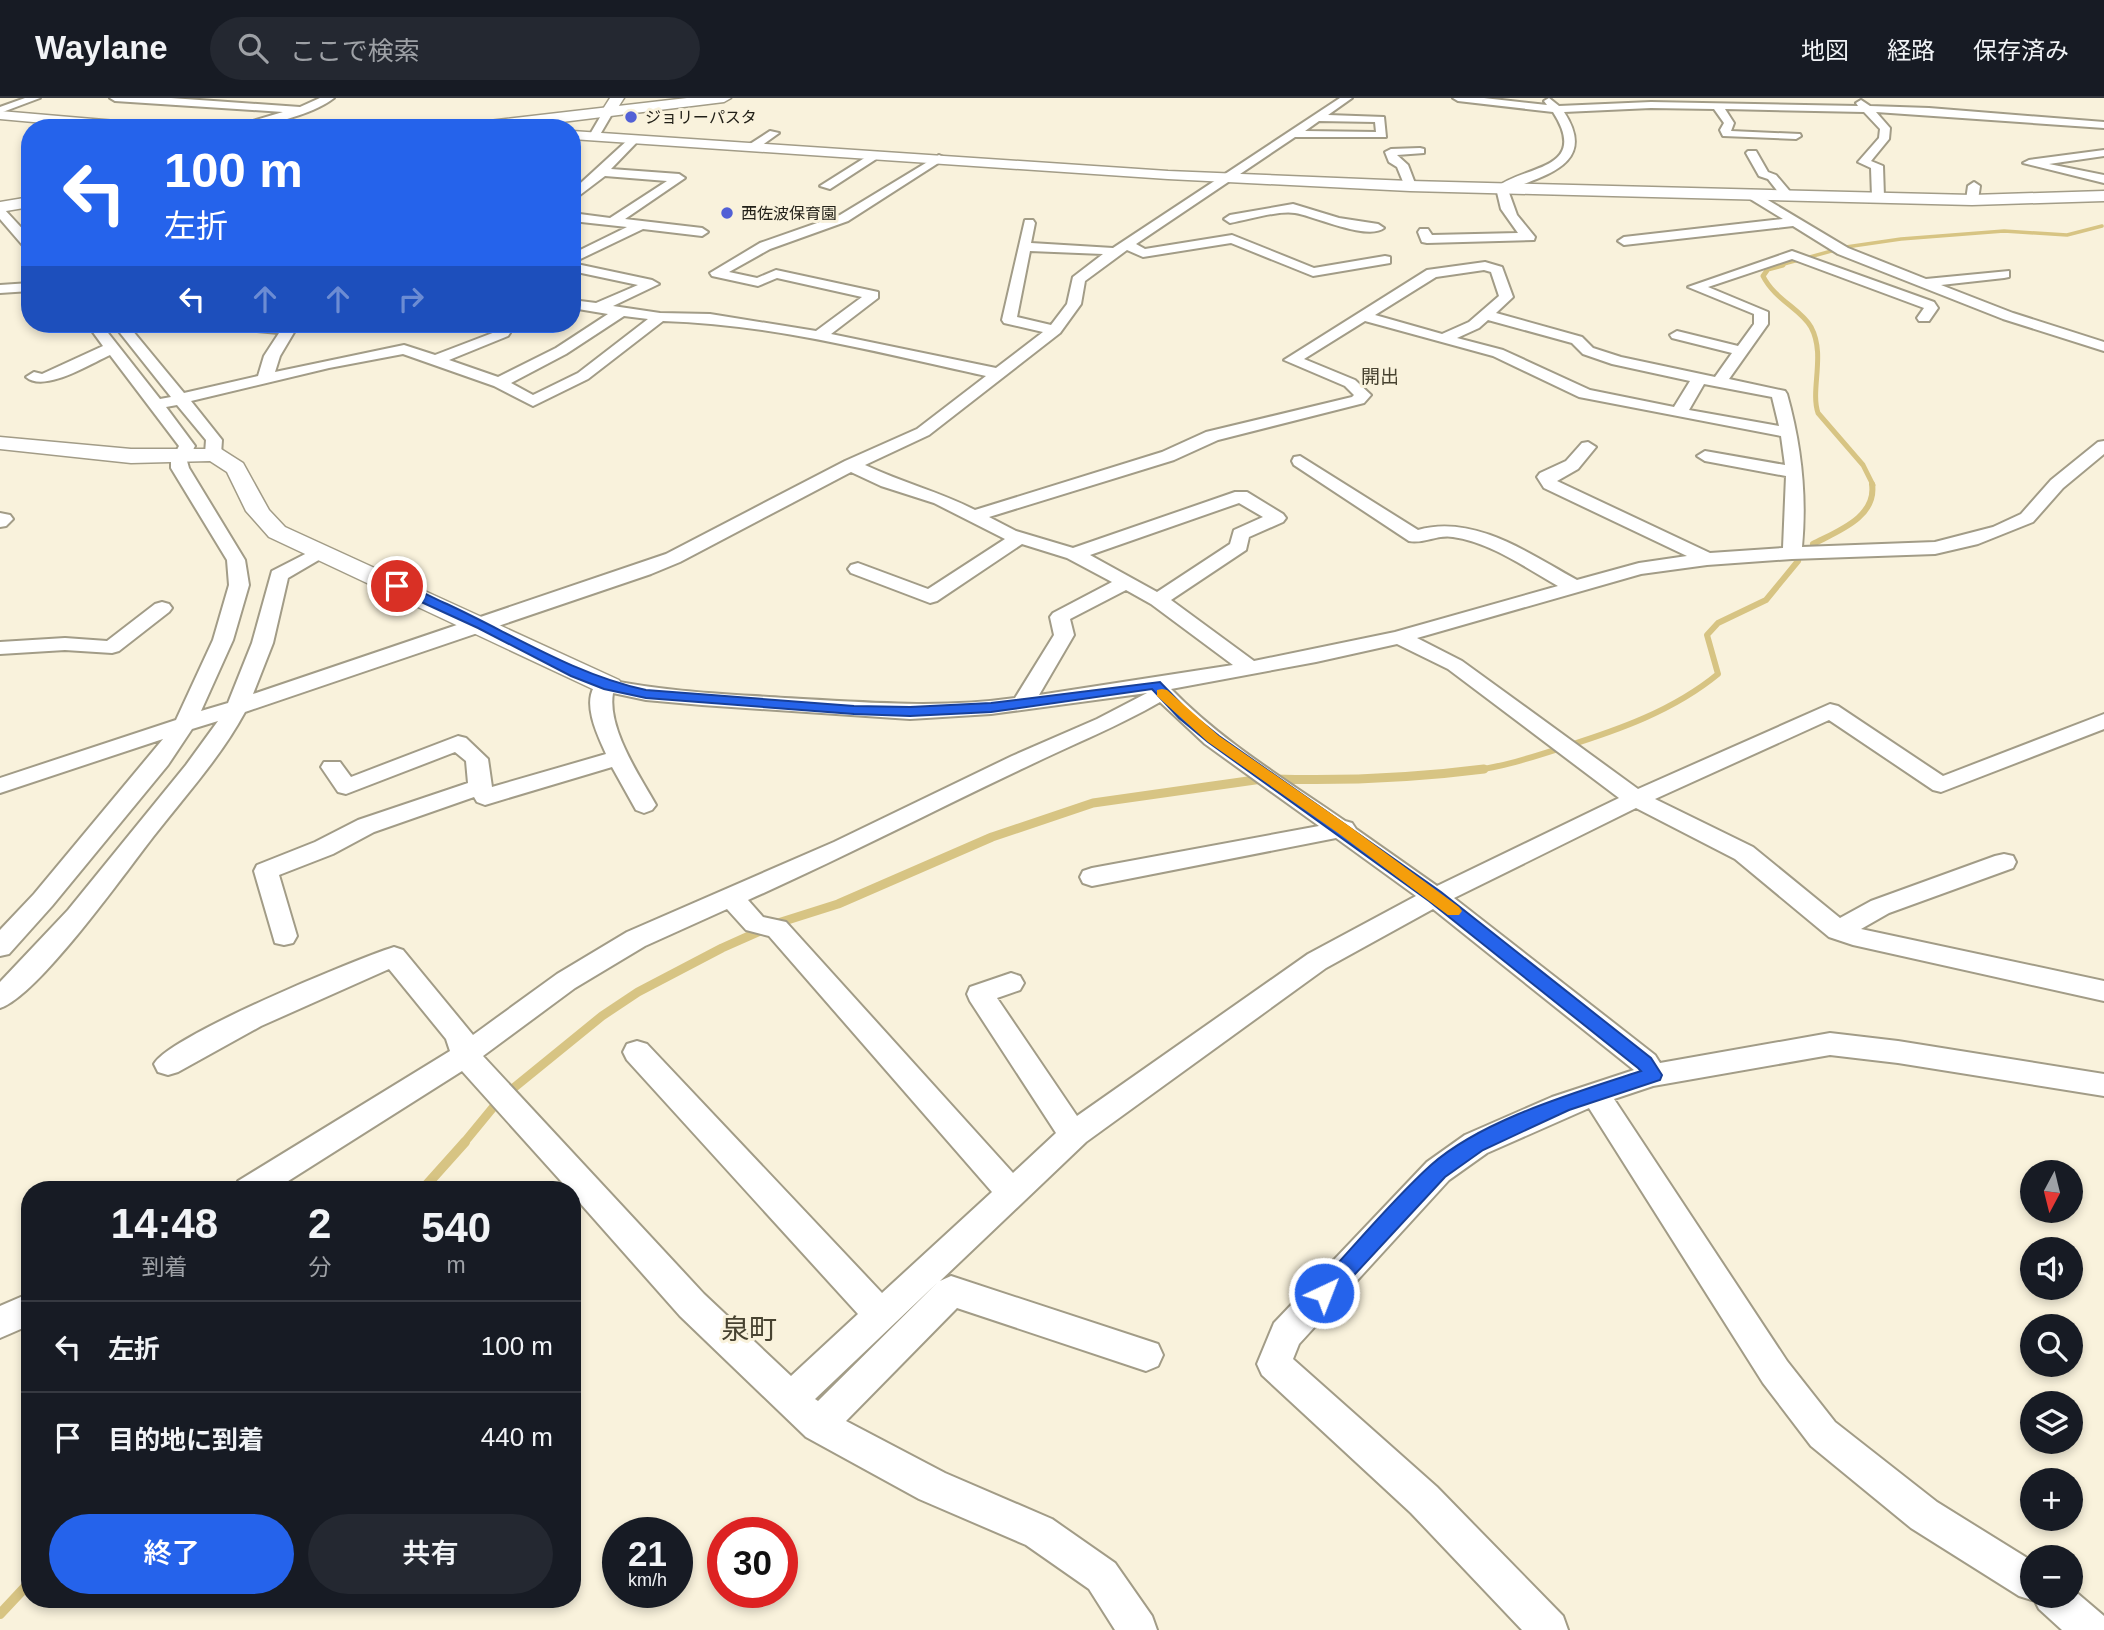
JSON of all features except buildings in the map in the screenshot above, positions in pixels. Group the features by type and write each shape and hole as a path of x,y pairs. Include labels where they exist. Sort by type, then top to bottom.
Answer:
{"main road":[{"path":"533,119 614,104 724,98"},
{"path":"0,210 21,206"}],"street":[{"path":"0,110 36,98"},
{"path":"118,98 192,102 234,108 304,110"},
{"path":"269,119 304,110 329,98"},
{"path":"0,786 644,570 851,465 923,432 1055,330 1074,304 1078,280 1225,177 1347,98"},
{"path":"1458,98 1558,109 1651,105 1866,109 1929,111 2104,125"},
{"path":"1502,188 1562,162 1568,145 1567,125 1558,109 1546,98"},
{"path":"1856,98 1885,128 1884,139 1864,162 1877,166 1878,197"},
{"path":"594,136 614,104"},
{"path":"1717,106 1728,126"},
{"path":"0,116 38,119"},
{"path":"1294,134 1382,135 1380,119 1316,118"},
{"path":"1728,126 1785,129"},
{"path":"1728,126 1725,130 1727,134 1796,136"},
{"path":"754,146 774,133"},
{"path":"581,135 1225,177 1301,195 1337,222 1378,228"},
{"path":"581,190 602,173 635,139"},
{"path":"1410,187 1402,165 1393,160 1391,152 1420,150"},
{"path":"1752,153 1763,174 1772,177 1787,195"},
{"path":"2104,153 2029,163 2104,179"},
{"path":"826,186 878,154"},
{"path":"819,336 873,295 776,274 758,282 717,273 765,246 844,218 939,158"},
{"path":"602,173 679,178 612,222"},
{"path":"1230,219 1301,195 1410,187 1878,197 1973,193 2104,196"},
{"path":"1424,232 1427,239 1529,236 1515,224 1504,204 1502,188"},
{"path":"1751,194 1843,251 2008,316 2104,347"},
{"path":"0,210 21,234"},
{"path":"581,218 702,232"},
{"path":"1624,242 1793,222"},
{"path":"1029,223 1009,320 1055,330"},
{"path":"581,255 641,225"},
{"path":"1024,247 1122,248 1143,253 1232,239 1313,272 1385,260"},
{"path":"1809,261 1843,251"},
{"path":"1719,382 1761,324 1761,312 1695,287 1792,255 1929,305 1931,309 1924,318"},
{"path":"975,516 1168,456 1212,436 1357,400 1363,395 1350,383 1293,360 1432,273 1485,266 1497,270 1506,297 1474,325 1443,339"},
{"path":"581,269 652,285 598,307"},
{"path":"1925,282 2004,274"},
{"path":"0,289 21,288"},
{"path":"581,305 660,317 710,318 819,336 1000,374"},
{"path":"499,383 561,351 622,311"},
{"path":"1485,315 1577,340 1588,351 1617,362 1779,394 1791,433 1796,520 1792,553"},
{"path":"1363,316 1498,353 1585,394 1791,433"},
{"path":"156,405 265,378 404,349 499,383 533,401 583,376 660,317"},
{"path":"0,947 43,900 160,760 185,724 223,640 239,585 236,561 180,468 179,461 187,446 101,333"},
{"path":"127,333 214,440 213,454"},
{"path":"265,378 272,356 286,333"},
{"path":"436,360 503,333"},
{"path":"1676,335 1742,351"},
{"path":"34,377 44,379 112,348"},
{"path":"1679,413 1699,378"},
{"path":"0,443 131,456 213,454 234,463 258,514 276,531 320,554 483,625 576,673 609,686 646,694 702,699 854,710 950,711 1159,689 1249,667 1316,656 1399,637 1639,569 1707,559 1935,548 1999,531 2027,518 2057,484 2104,446"},
{"path":"1588,447 1572,465 1546,477 1550,484 1707,559"},
{"path":"1705,456 1794,472"},
{"path":"1300,461 1416,537 1443,530 1474,537 1506,550 1573,586"},
{"path":"851,465 940,499 1019,538 1074,554 1158,600 1249,667"},
{"path":"1074,554 1241,496 1277,518 1240,534 1239,545 1158,600"},
{"path":"858,569 930,597 1019,538"},
{"path":"0,998 70,925 208,750 236,708 257,655 279,575 320,554"},
{"path":"1023,703 1064,635 1060,617 1126,582"},
{"path":"0,648 65,644 112,647 140,628 162,608"},
{"path":"1399,637 1455,665 1636,799 1744,853 1838,930 1853,936 2104,991"},
{"path":"609,686 602,691 599,703 604,723 644,805"},
{"path":"1159,689 1213,739 1435,897 1645,1063 1653,1075"},
{"path":"263,1181 465,1055 566,981 636,939 843,848 1020,761 1105,724 1159,689"},
{"path":"789,1400 1076,1133 1317,961 1435,897 1636,799 1830,711 1941,785 2104,722"},
{"path":"332,767 346,787 458,743 477,759 480,788 485,797 620,757"},
{"path":"284,936 266,871 324,848 366,826 480,788"},
{"path":"1092,877 1343,829"},
{"path":"1838,930 1880,907 2004,862"},
{"path":"731,898 755,924 777,929 1012,1193"},
{"path":"167,1064 211,1038 293,997 394,957 459,1035 465,1055 579,1181"},
{"path":"1011,983 980,994 1066,1124 1076,1133"},
{"path":"1549,1630 1424,1500 1275,1364 1286,1334 1438,1171 1476,1144 1562,1105 1653,1075 1830,1044 1898,1052 2104,1085"},
{"path":"637,1052 881,1315"},
{"path":"1596,1095 1775,1372 1823,1434 1924,1515 2020,1575"},
{"path":"581,1183 692,1305 818,1425 932,1486 1039,1532 1102,1576 1138,1630"},
{"path":"818,1425 951,1291 1146,1355"},
{"path":"0,1322 21,1312"},
{"path":"2066,1608 2091,1630"}],"waterway":[{"path":"1777,266 1846,247 1901,239 2004,231 2067,235 2102,226"},
{"path":"1783,265 1768,269 1763,276 1774,292 1811,327 1818,360 1818,413 1863,465 1873,485"},
{"path":"1813,544 1854,522 1862,514 1872,496 1872,484"},
{"path":"1478,770 1518,761 1605,734 1683,699 1718,674 1707,635 1718,623 1766,600 1798,561"},
{"path":"1478,770 1484,769"},
{"path":"1275,779 1380,778 1478,770"},
{"path":"1470,771 1478,770"},
{"path":"463,1144 500,1099 602,1016 638,992 722,948 778,923 838,904 992,837 1093,803 1262,779"},
{"path":"430,1181 465,1142"},
{"path":"0,1614 21,1592"}],"slow traffic":[{"path":"1162,693 1213,739 1343,829 1453,911"}],"place":[{"name":"ジョリーパスタ","path":"631,117"},
{"name":"西佐波保育園","path":"727,213"}],"district":[{"name":"開出","path":"1380,376"},
{"name":"泉町","path":"749,1329"}],"route":[{"path":"397,586 483,625 576,673 609,686 646,694 910,712 991,708 1156,685 1184,715 1213,739 1435,897 1645,1063 1653,1075 1562,1105 1476,1144 1438,1171 1324,1293"}]}
